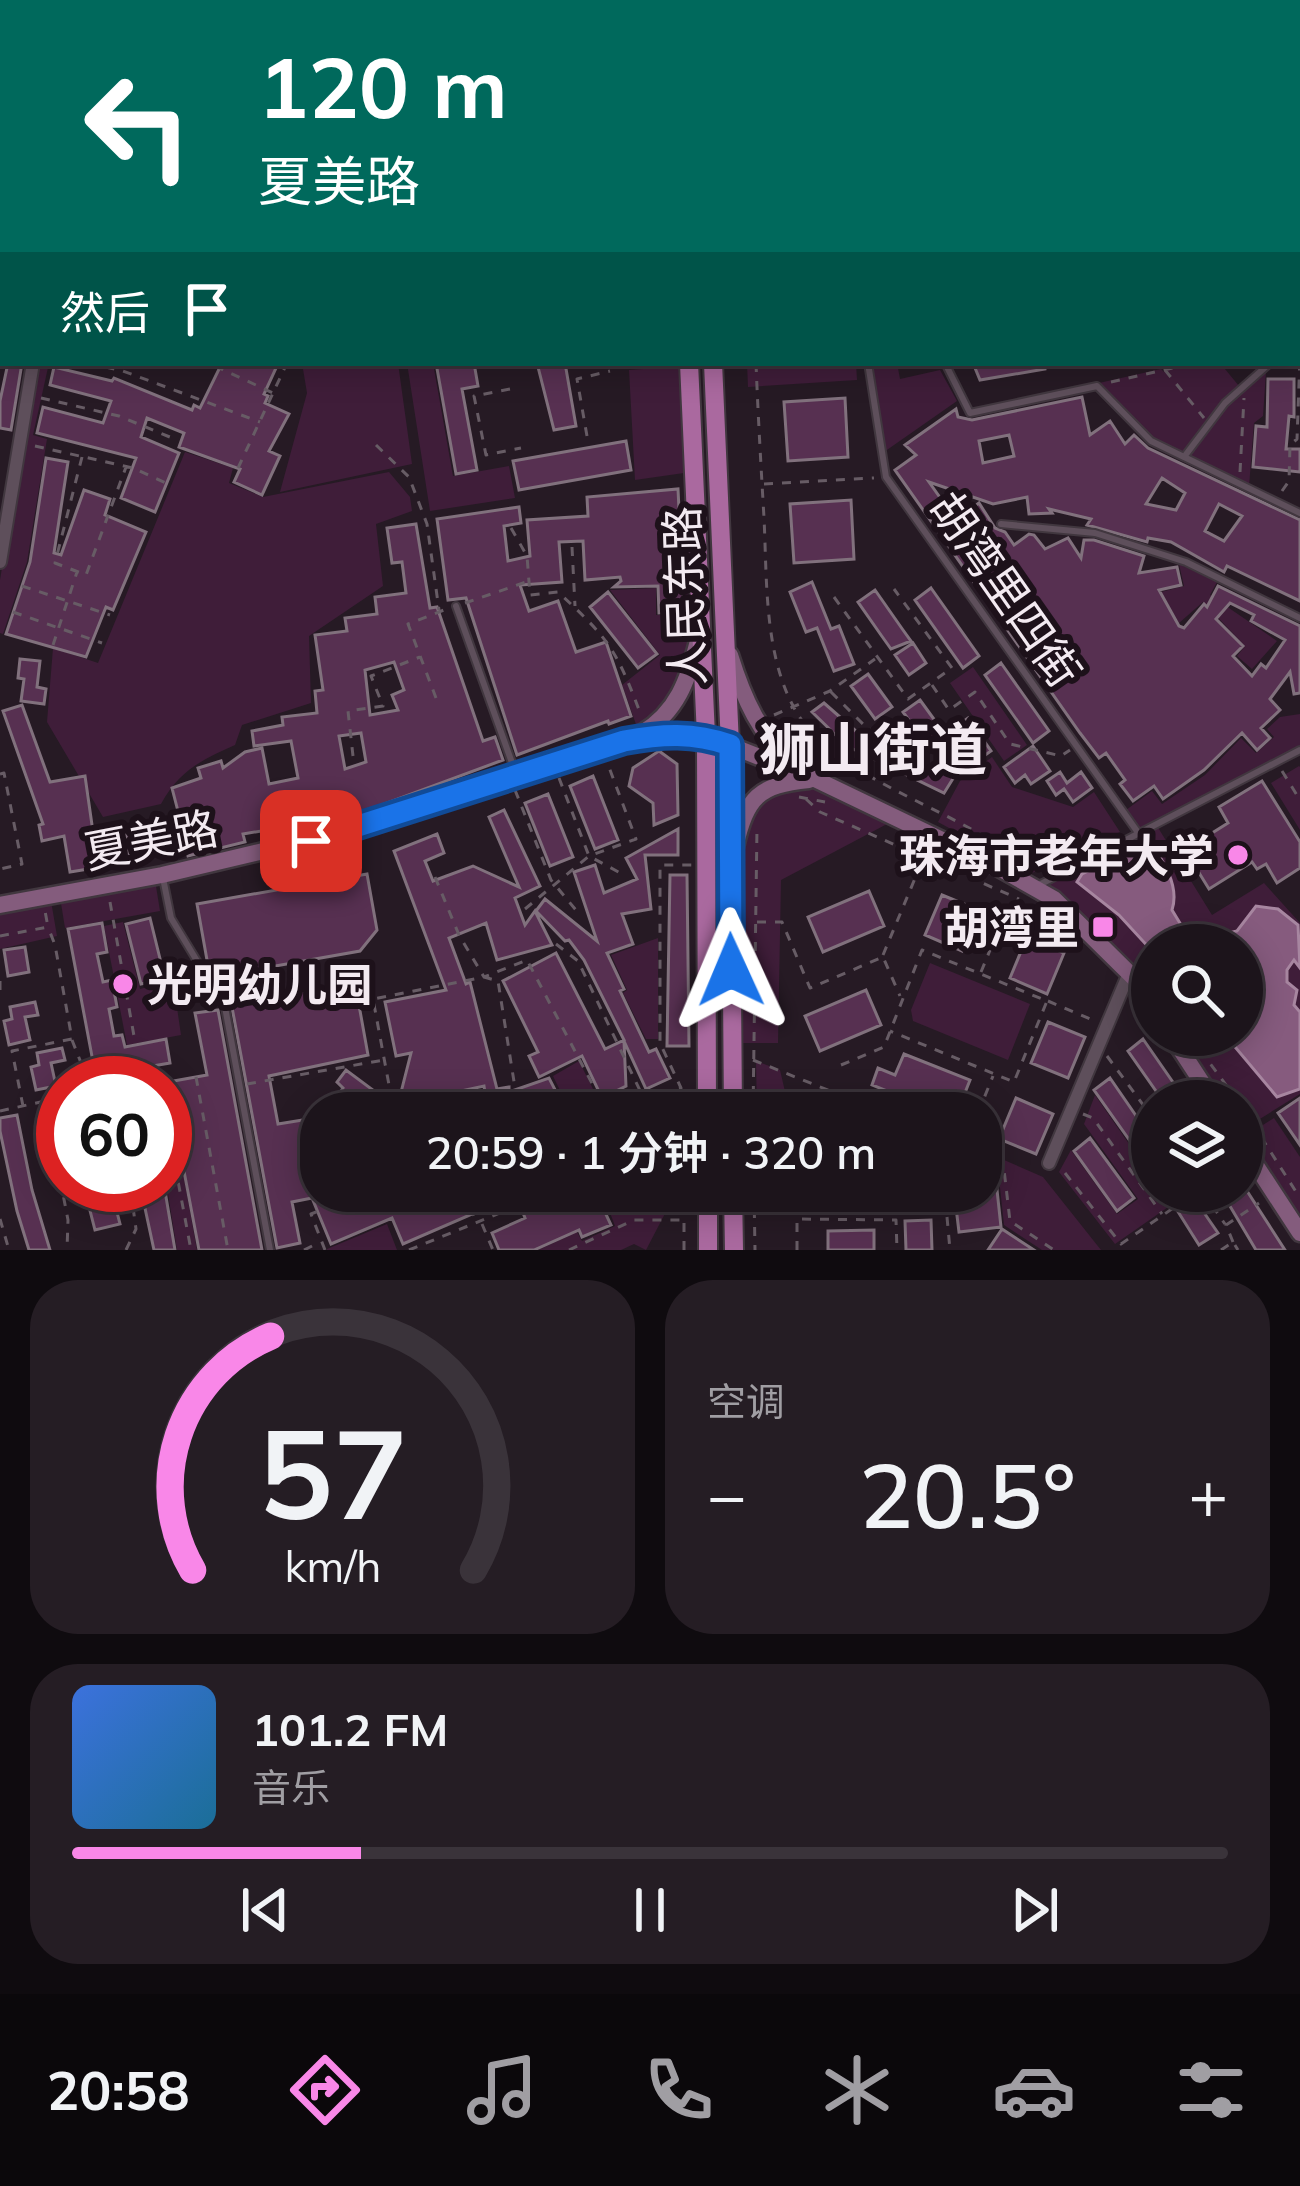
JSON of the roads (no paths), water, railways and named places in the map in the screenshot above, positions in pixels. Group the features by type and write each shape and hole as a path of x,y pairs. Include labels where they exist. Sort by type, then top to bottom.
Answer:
{"main road":[{"name":"人民东路","path":"689,366 706,736 707,1092"},
{"name":"人民东路","path":"713,366 730,745 733,1092"},
{"path":"708,1212 708,1250"},
{"path":"734,1212 734,1250"}],"street":[{"path":"0,562 33,366"},
{"path":"624,741 657,724 672,710 692,666 701,629"},
{"path":"725,640 757,722 774,747 815,779 1054,899 1131,976"},
{"name":"夏美路","path":"0,904 162,875 344,832 624,741 664,734 706,736 815,779"},
{"path":"730,882 737,836 758,794 781,783 815,779"},
{"path":"1049,1163 1129,973"},
{"path":"1263,1176 1300,1233"}],"lane":[{"name":"胡湾里四街","path":"868,366 886,477 1138,834"},
{"path":"947,366 970,412 1097,386 1151,441 1300,513"},
{"path":"1184,458 1209,424 1267,366"},
{"path":"1001,524 1095,533 1186,562 1300,618"},
{"path":"456,606 514,778"},
{"path":"1033,891 1300,750"},
{"path":"162,875 171,918 225,1006 270,1250"}],"place":[{"name":"珠海市老年大学","path":"1238,855"},
{"name":"胡湾里","path":"1103,927"},
{"name":"光明幼儿园","path":"123,984"}],"district":[{"name":"狮山街道","path":"873,748"}]}
